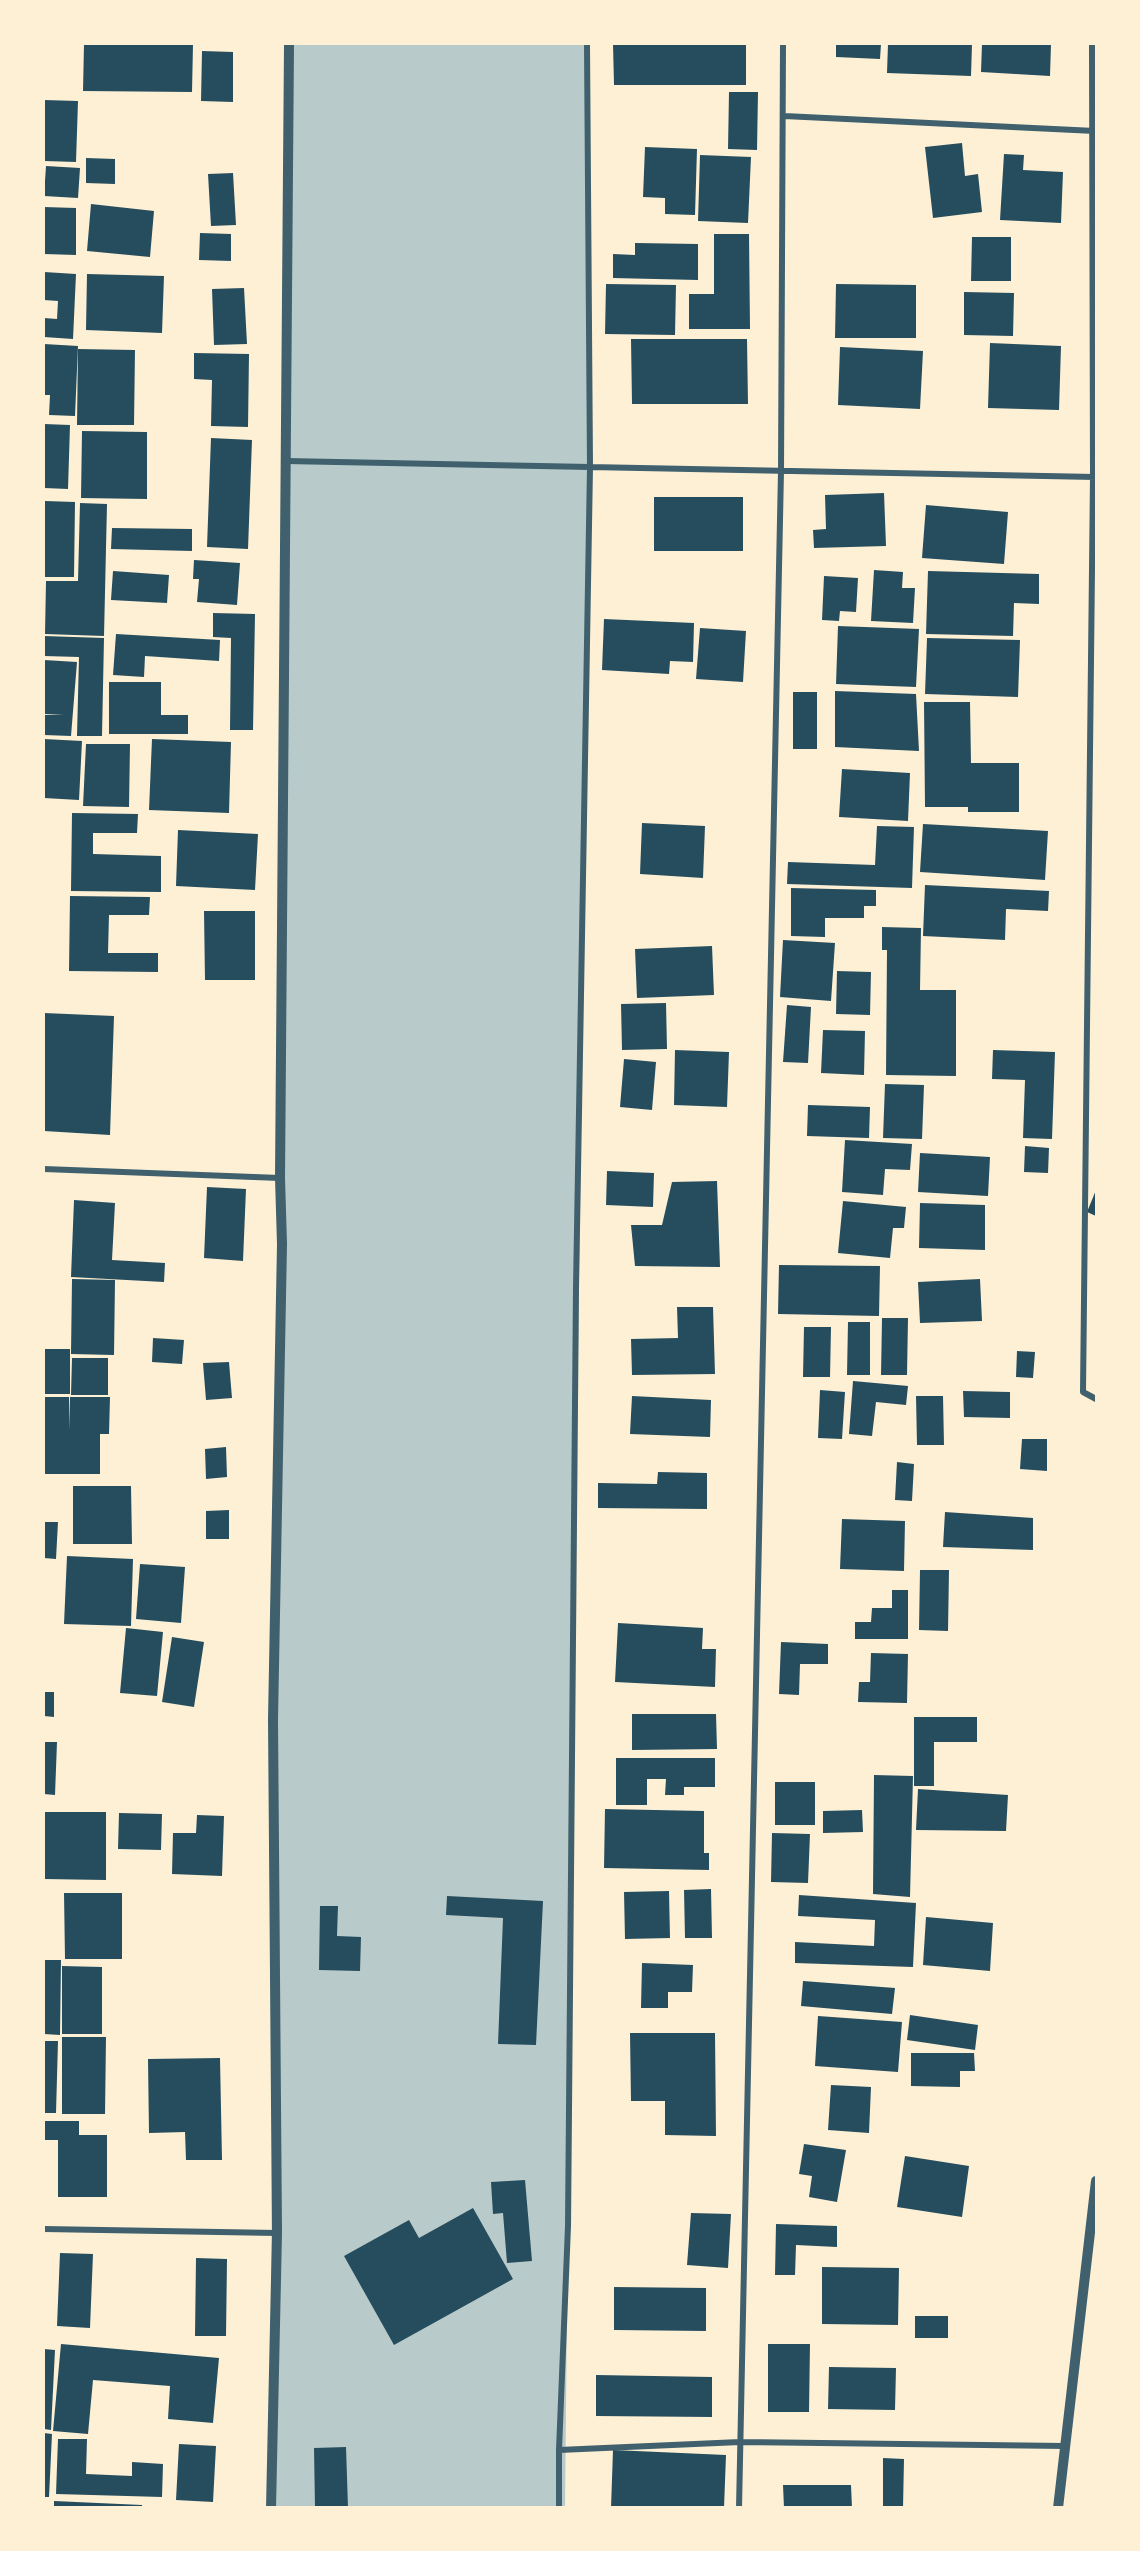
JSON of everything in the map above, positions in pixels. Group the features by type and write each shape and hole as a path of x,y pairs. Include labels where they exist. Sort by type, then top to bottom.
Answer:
{"street":[{"path":"271,2508 277,2233 273,1719 282,1244 280,1178 289,44"},
{"path":"559,2508 559,2450 568,2226 576,1299 590,467 587,44"},
{"path":"739,2508 781,471 783,44"},
{"path":"1092,44 1095,477 1083,1392 1096,1399"},
{"path":"784,116 1094,131"},
{"path":"286,461 1095,477"},
{"path":"44,1169 280,1178"},
{"path":"1058,2508 1096,2181"},
{"path":"44,2229 277,2233"},
{"path":"559,2450 740,2442 1065,2446"}],"shaded area":[{"path":"289,44 587,44 590,467 565,2507 271,2508 273,1719"}],"building":[{"path":"84,44 193,44 192,92 83,91"},
{"path":"613,44 746,44 746,85 614,85"},
{"path":"836,44 881,44 880,59 836,57"},
{"path":"888,44 972,44 971,76 887,73"},
{"path":"982,44 1051,44 1050,76 981,72"},
{"path":"202,51 233,52 233,102 201,101"},
{"path":"729,92 758,92 757,150 728,149"},
{"path":"44,100 78,101 76,162 44,161"},
{"path":"962,143 965,176 978,174 982,212 933,218 925,147"},
{"path":"645,147 697,149 695,215 665,214 665,198 643,197"},
{"path":"1004,154 1024,155 1023,170 1063,172 1061,223 1000,220"},
{"path":"700,155 751,157 748,223 698,221"},
{"path":"86,158 115,159 115,184 86,183"},
{"path":"46,166 80,168 78,198 44,196"},
{"path":"233,173 236,225 211,226 208,174"},
{"path":"91,204 154,211 150,257 87,251"},
{"path":"44,207 76,208 76,255 44,254"},
{"path":"200,233 231,234 231,261 199,260"},
{"path":"714,234 749,234 750,329 689,329 689,294 714,294"},
{"path":"972,237 1011,237 1011,281 971,281"},
{"path":"635,243 698,244 698,280 613,278 613,254 635,255"},
{"path":"44,272 76,274 73,339 44,337 44,318 57,319 58,301 44,300"},
{"path":"87,274 164,276 162,333 86,330"},
{"path":"606,284 676,285 675,335 605,334"},
{"path":"836,284 916,285 916,338 835,338"},
{"path":"244,288 247,344 214,345 212,289"},
{"path":"964,292 1014,293 1013,336 964,335"},
{"path":"631,339 747,339 748,404 632,404"},
{"path":"990,343 1061,346 1059,410 988,408"},
{"path":"44,344 78,346 75,416 49,415 50,395 44,395"},
{"path":"840,347 923,351 920,409 838,405"},
{"path":"78,349 135,350 134,425 77,425"},
{"path":"194,353 249,354 248,427 211,426 212,380 194,379"},
{"path":"44,424 70,425 68,489 44,488"},
{"path":"82,431 147,432 147,499 81,498"},
{"path":"211,438 252,440 248,549 207,547"},
{"path":"884,493 886,546 814,548 813,530 826,529 825,495"},
{"path":"654,497 743,497 743,551 654,551"},
{"path":"45,501 75,502 74,577 44,577"},
{"path":"80,503 107,504 104,636 45,634 46,581 78,581"},
{"path":"926,505 1008,512 1004,564 922,558"},
{"path":"112,528 192,529 192,551 111,549"},
{"path":"194,560 240,563 237,605 197,602 199,579 193,579"},
{"path":"874,570 903,572 902,588 915,588 913,623 871,621"},
{"path":"113,571 169,575 167,603 111,600"},
{"path":"928,571 1039,574 1039,604 1014,603 1013,636 926,634"},
{"path":"824,576 858,578 856,612 840,611 839,621 822,620"},
{"path":"213,613 255,614 253,730 230,730 231,638 213,637"},
{"path":"604,619 694,623 693,662 670,661 669,674 602,670"},
{"path":"838,626 919,629 916,687 836,684"},
{"path":"700,628 746,631 743,682 696,679"},
{"path":"116,634 220,640 219,661 145,656 144,677 113,675"},
{"path":"44,636 104,638 102,736 77,736 79,657 44,656"},
{"path":"927,638 1020,640 1018,697 925,694"},
{"path":"44,660 77,662 71,736 44,735 44,715 64,715 44,714"},
{"path":"109,682 161,682 161,715 188,715 188,734 109,734"},
{"path":"835,691 916,694 919,751 835,747"},
{"path":"793,692 817,692 817,749 793,749"},
{"path":"924,702 970,702 971,763 1019,763 1019,812 968,812 968,807 925,807"},
{"path":"44,739 82,741 79,800 44,798"},
{"path":"152,739 231,742 229,813 149,810"},
{"path":"86,744 130,744 129,807 83,806"},
{"path":"842,769 910,773 908,821 839,817"},
{"path":"72,813 138,814 137,833 93,833 93,854 161,856 161,892 71,891"},
{"path":"642,823 705,826 703,878 640,874"},
{"path":"923,824 1048,831 1045,880 920,872"},
{"path":"877,826 914,827 912,888 787,884 788,862 875,865"},
{"path":"178,830 258,834 255,890 176,886"},
{"path":"925,885 1049,891 1048,911 1006,909 1005,940 923,936"},
{"path":"791,888 876,890 876,906 864,906 864,918 825,918 825,937 791,936"},
{"path":"70,896 150,897 149,915 109,915 108,953 158,953 158,972 69,971"},
{"path":"204,911 255,911 255,980 205,980"},
{"path":"882,927 921,928 920,990 956,990 956,1076 886,1075 887,950 882,950"},
{"path":"783,940 835,943 831,1001 780,997"},
{"path":"712,946 714,995 637,998 635,949"},
{"path":"837,971 871,972 870,1015 836,1014"},
{"path":"666,1003 667,1049 622,1050 621,1004"},
{"path":"787,1005 811,1007 808,1063 783,1062"},
{"path":"44,1013 114,1016 110,1135 44,1131"},
{"path":"823,1030 865,1031 864,1075 821,1073"},
{"path":"675,1050 729,1052 727,1107 674,1105"},
{"path":"993,1050 1055,1052 1052,1139 1023,1138 1025,1080 992,1079"},
{"path":"624,1059 656,1062 652,1110 620,1107"},
{"path":"885,1084 924,1085 922,1139 883,1138"},
{"path":"808,1105 870,1107 869,1138 807,1136"},
{"path":"845,1140 912,1144 910,1170 885,1169 883,1195 842,1192"},
{"path":"1025,1146 1049,1148 1048,1173 1024,1172"},
{"path":"920,1153 990,1157 988,1196 918,1192"},
{"path":"607,1171 654,1173 653,1207 606,1205"},
{"path":"717,1181 720,1267 635,1266 631,1225 662,1225 672,1182"},
{"path":"207,1187 246,1189 243,1261 204,1258"},
{"path":"1096,1190 1096,1216 1087,1212"},
{"path":"74,1200 115,1203 112,1260 165,1263 164,1282 71,1277"},
{"path":"843,1201 906,1207 904,1228 893,1228 890,1258 838,1253"},
{"path":"920,1203 985,1205 985,1250 919,1248"},
{"path":"779,1265 880,1266 879,1316 778,1314"},
{"path":"72,1279 115,1280 114,1355 71,1354"},
{"path":"980,1279 982,1321 920,1323 918,1282"},
{"path":"677,1307 713,1307 715,1374 632,1375 631,1339 678,1338"},
{"path":"882,1318 908,1318 907,1375 881,1375"},
{"path":"848,1322 870,1322 870,1375 847,1375"},
{"path":"804,1327 831,1327 830,1377 803,1377"},
{"path":"153,1338 184,1340 182,1364 152,1362"},
{"path":"44,1349 70,1349 70,1394 44,1394"},
{"path":"1017,1351 1035,1352 1033,1378 1016,1377"},
{"path":"72,1358 108,1358 108,1395 71,1395"},
{"path":"229,1362 232,1398 206,1400 203,1363"},
{"path":"853,1381 908,1386 906,1405 876,1402 872,1436 849,1434"},
{"path":"820,1390 845,1392 842,1439 818,1438"},
{"path":"963,1391 1010,1392 1010,1418 964,1417"},
{"path":"632,1396 711,1400 710,1437 630,1434"},
{"path":"916,1396 943,1396 944,1445 917,1445"},
{"path":"44,1397 69,1397 69,1430 70,1397 110,1397 109,1434 100,1434 100,1474 44,1474"},
{"path":"1022,1439 1047,1439 1047,1471 1020,1469"},
{"path":"226,1447 227,1477 206,1479 205,1449"},
{"path":"897,1462 914,1464 912,1501 895,1500"},
{"path":"658,1472 707,1473 707,1509 598,1508 598,1483 657,1484"},
{"path":"73,1486 131,1486 132,1544 73,1544"},
{"path":"229,1510 229,1539 206,1539 206,1511"},
{"path":"945,1512 1033,1518 1033,1550 943,1547"},
{"path":"842,1519 905,1521 904,1571 840,1569"},
{"path":"44,1522 58,1522 56,1559 44,1558"},
{"path":"67,1556 133,1559 131,1626 64,1624"},
{"path":"140,1564 185,1567 181,1623 136,1619"},
{"path":"920,1570 949,1570 948,1631 919,1630"},
{"path":"892,1590 908,1590 908,1639 855,1639 855,1622 871,1622 872,1608 892,1608"},
{"path":"618,1623 703,1628 702,1649 716,1649 715,1687 615,1682"},
{"path":"126,1628 163,1632 157,1696 120,1693"},
{"path":"172,1637 204,1642 194,1707 162,1702"},
{"path":"781,1642 828,1644 828,1664 800,1664 799,1695 779,1694"},
{"path":"871,1653 908,1654 907,1703 858,1702 859,1682 870,1682"},
{"path":"44,1692 54,1692 54,1717 44,1716"},
{"path":"632,1714 716,1714 717,1749 632,1750"},
{"path":"914,1717 977,1717 977,1742 934,1742 934,1786 914,1786"},
{"path":"44,1742 57,1742 55,1795 44,1794"},
{"path":"616,1758 715,1758 715,1787 684,1787 684,1795 665,1795 666,1779 647,1779 647,1805 616,1805"},
{"path":"874,1775 913,1776 910,1897 873,1894"},
{"path":"775,1782 815,1782 815,1825 775,1825"},
{"path":"918,1789 1008,1795 1006,1831 916,1830"},
{"path":"605,1809 704,1811 704,1853 709,1853 709,1870 604,1868"},
{"path":"862,1810 863,1832 823,1833 823,1811"},
{"path":"44,1812 106,1812 106,1880 44,1879"},
{"path":"119,1813 162,1814 161,1850 118,1849"},
{"path":"197,1815 224,1816 222,1876 172,1874 173,1833 196,1833"},
{"path":"772,1833 810,1834 808,1883 771,1882"},
{"path":"711,1889 712,1938 685,1938 684,1890"},
{"path":"669,1891 670,1938 625,1939 624,1892"},
{"path":"64,1893 122,1893 122,1959 65,1959"},
{"path":"799,1895 916,1903 913,1967 795,1963 795,1942 874,1946 875,1920 798,1916"},
{"path":"447,1896 543,1901 536,2045 498,2044 503,1918 446,1915"},
{"path":"320,1906 338,1906 337,1936 361,1937 360,1971 319,1970"},
{"path":"926,1917 993,1923 990,1971 923,1965"},
{"path":"44,1960 61,1960 60,2035 44,2034"},
{"path":"642,1963 693,1965 692,1992 668,1992 668,2008 641,2008"},
{"path":"62,1966 102,1967 102,2034 62,2034"},
{"path":"803,1981 895,1988 892,2014 801,2006"},
{"path":"910,2015 978,2025 975,2050 907,2040"},
{"path":"818,2016 902,2022 898,2072 815,2066"},
{"path":"630,2033 715,2033 716,2136 665,2135 665,2101 631,2101"},
{"path":"62,2037 106,2037 105,2114 62,2114"},
{"path":"44,2041 58,2041 56,2113 44,2113"},
{"path":"911,2053 974,2053 975,2071 960,2071 960,2087 911,2086"},
{"path":"220,2058 222,2160 186,2160 185,2132 149,2133 148,2059"},
{"path":"831,2085 871,2087 869,2133 828,2130"},
{"path":"44,2121 79,2121 79,2135 107,2135 107,2197 58,2197 58,2140 44,2140"},
{"path":"804,2144 846,2150 837,2202 809,2197 812,2176 799,2174"},
{"path":"905,2156 969,2166 962,2217 897,2207"},
{"path":"525,2180 532,2261 507,2263 503,2213 493,2214 491,2182"},
{"path":"473,2208 513,2279 394,2345 344,2256 409,2220 419,2238"},
{"path":"691,2213 731,2214 728,2268 687,2265"},
{"path":"776,2224 837,2226 837,2247 796,2245 795,2275 775,2275"},
{"path":"60,2253 93,2254 90,2328 57,2326"},
{"path":"196,2258 227,2259 226,2336 195,2336"},
{"path":"822,2267 899,2268 898,2325 822,2324"},
{"path":"614,2287 706,2288 706,2331 614,2330"},
{"path":"915,2316 948,2316 948,2338 915,2338"},
{"path":"61,2344 219,2358 213,2423 168,2419 170,2386 93,2380 88,2434 53,2431"},
{"path":"768,2344 810,2344 809,2412 768,2412"},
{"path":"44,2349 55,2350 51,2430 44,2429"},
{"path":"829,2367 896,2368 895,2410 828,2409"},
{"path":"596,2375 712,2377 712,2417 596,2416"},
{"path":"44,2433 52,2434 49,2497 44,2497"},
{"path":"58,2439 87,2439 86,2474 132,2476 132,2462 163,2464 162,2497 56,2494"},
{"path":"179,2444 216,2446 213,2502 176,2500"},
{"path":"346,2447 348,2508 315,2508 314,2448"},
{"path":"613,2450 726,2455 724,2508 611,2508"},
{"path":"883,2458 904,2459 903,2508 883,2508"},
{"path":"783,2485 851,2485 852,2508 784,2508"},
{"path":"54,2501 142,2505 142,2508 54,2508"}]}
